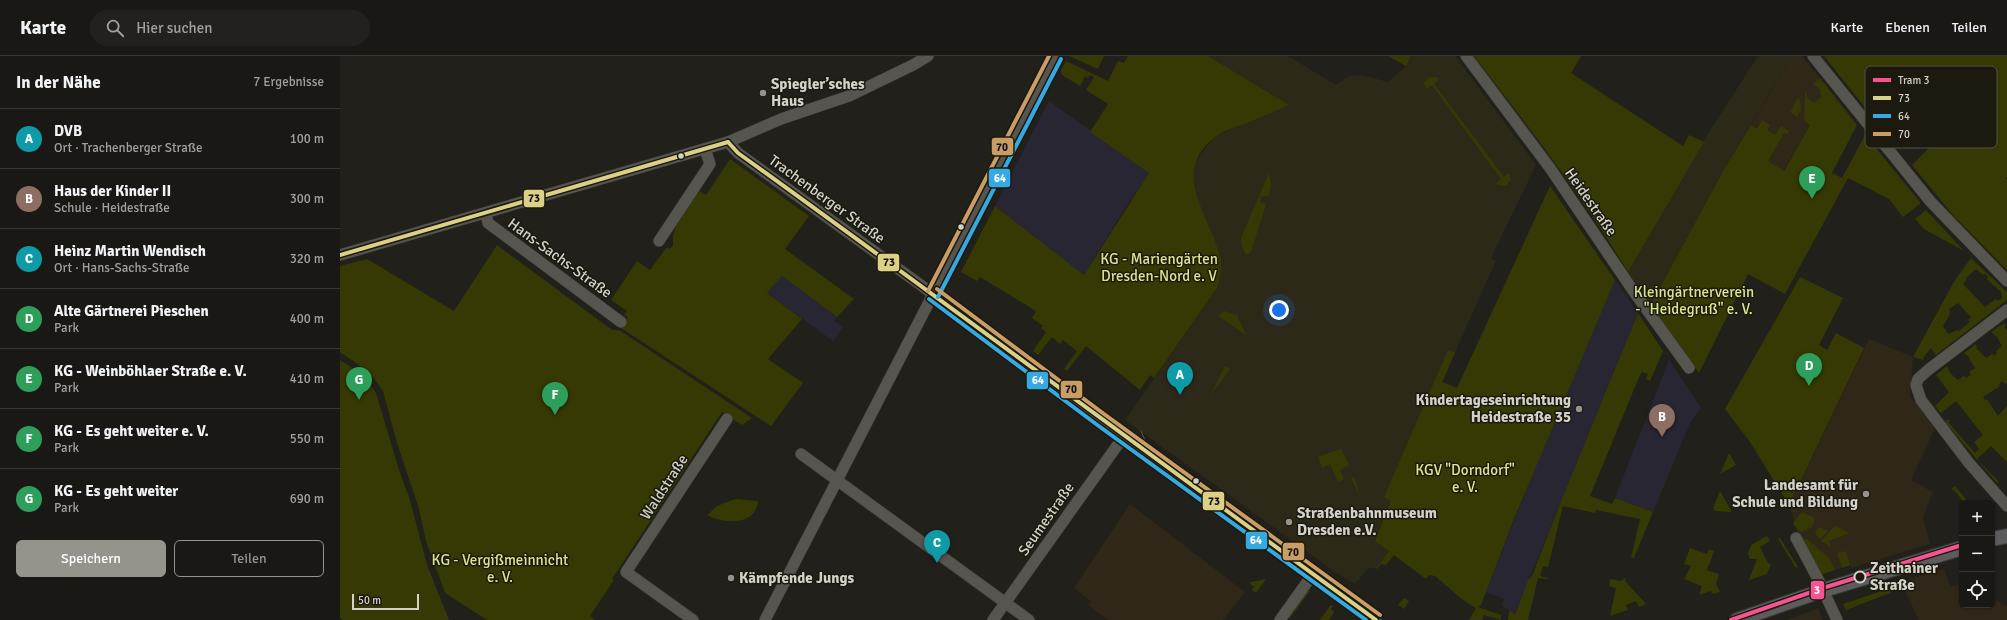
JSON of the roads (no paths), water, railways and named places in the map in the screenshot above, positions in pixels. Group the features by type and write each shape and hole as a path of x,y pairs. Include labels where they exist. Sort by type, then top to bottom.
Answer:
{"main road":[{"path":"1995,539 2007,536"},
{"path":"1737,620 1824,590 1959,549"}],"street":[{"path":"340,255 486,214 728,142 781,119 849,96 906,69 928,56"},
{"path":"765,620 1056,56"},
{"name":"Heidestraße","path":"1466,56 1550,168 1634,292 1689,368"},
{"path":"1813,56 1865,120"},
{"name":"Trachenberger Straße","path":"728,142 738,153 934,294 949,307 1124,436"},
{"path":"1887,148 1930,201 2007,281"},
{"path":"659,241 710,164 705,149"},
{"name":"Hans-Sachs-Straße","path":"486,214 488,223 621,322"},
{"path":"2007,310 1928,370 1918,379 1916,385 1917,392 1921,400 1956,446 2007,506"},
{"name":"Waldstraße","path":"693,620 626,572 727,419"},
{"path":"1124,436 1376,620"},
{"name":"Seumestraße","path":"993,620 1124,436"},
{"path":"801,454 1029,620"},
{"path":"1796,538 1824,590 1837,620"},
{"path":"1280,620 1313,574"}],"tram line":[{"path":"1141,431 1147,445 1157,457 1379,620"},
{"name":"3","path":"1731,620 1823,588 1959,546"}],"place":[{"name":"Spiegler’sches Haus","path":"763,93"},
{"name":"KG - Weinböhlaer Straße e. V.","path":"1812,199"},
{"name":"Alte Gärtnerei Pieschen","path":"1809,386"},
{"name":"DVB","path":"1180,395"},
{"name":"KG - Es geht weiter","path":"359,400"},
{"name":"Kindertageseinrichtung Heidestraße 35","path":"1579,409"},
{"name":"KG - Es geht weiter e. V.","path":"555,415"},
{"name":"Haus der Kinder II","path":"1662,437"},
{"name":"Landesamt für Schule und Bildung","path":"1866,494"},
{"name":"Straßenbahnmuseum Dresden e.V.","path":"1289,522"},
{"name":"Heinz Martin Wendisch","path":"937,563"},
{"name":"Zeithainer Straße","path":"1860,577"},
{"name":"Kämpfende Jungs","path":"731,578"}],"park label":[{"name":"KG - Mariengärten Dresden-Nord e. V","path":"1159,268"},
{"name":"Kleingärtnerverein - \"Heidegruß\" e. V.","path":"1694,300"},
{"name":"KGV \"Dorndorf\" e. V.","path":"1465,478"},
{"name":"KG - Vergißmeinnicht e. V.","path":"500,568"}]}
